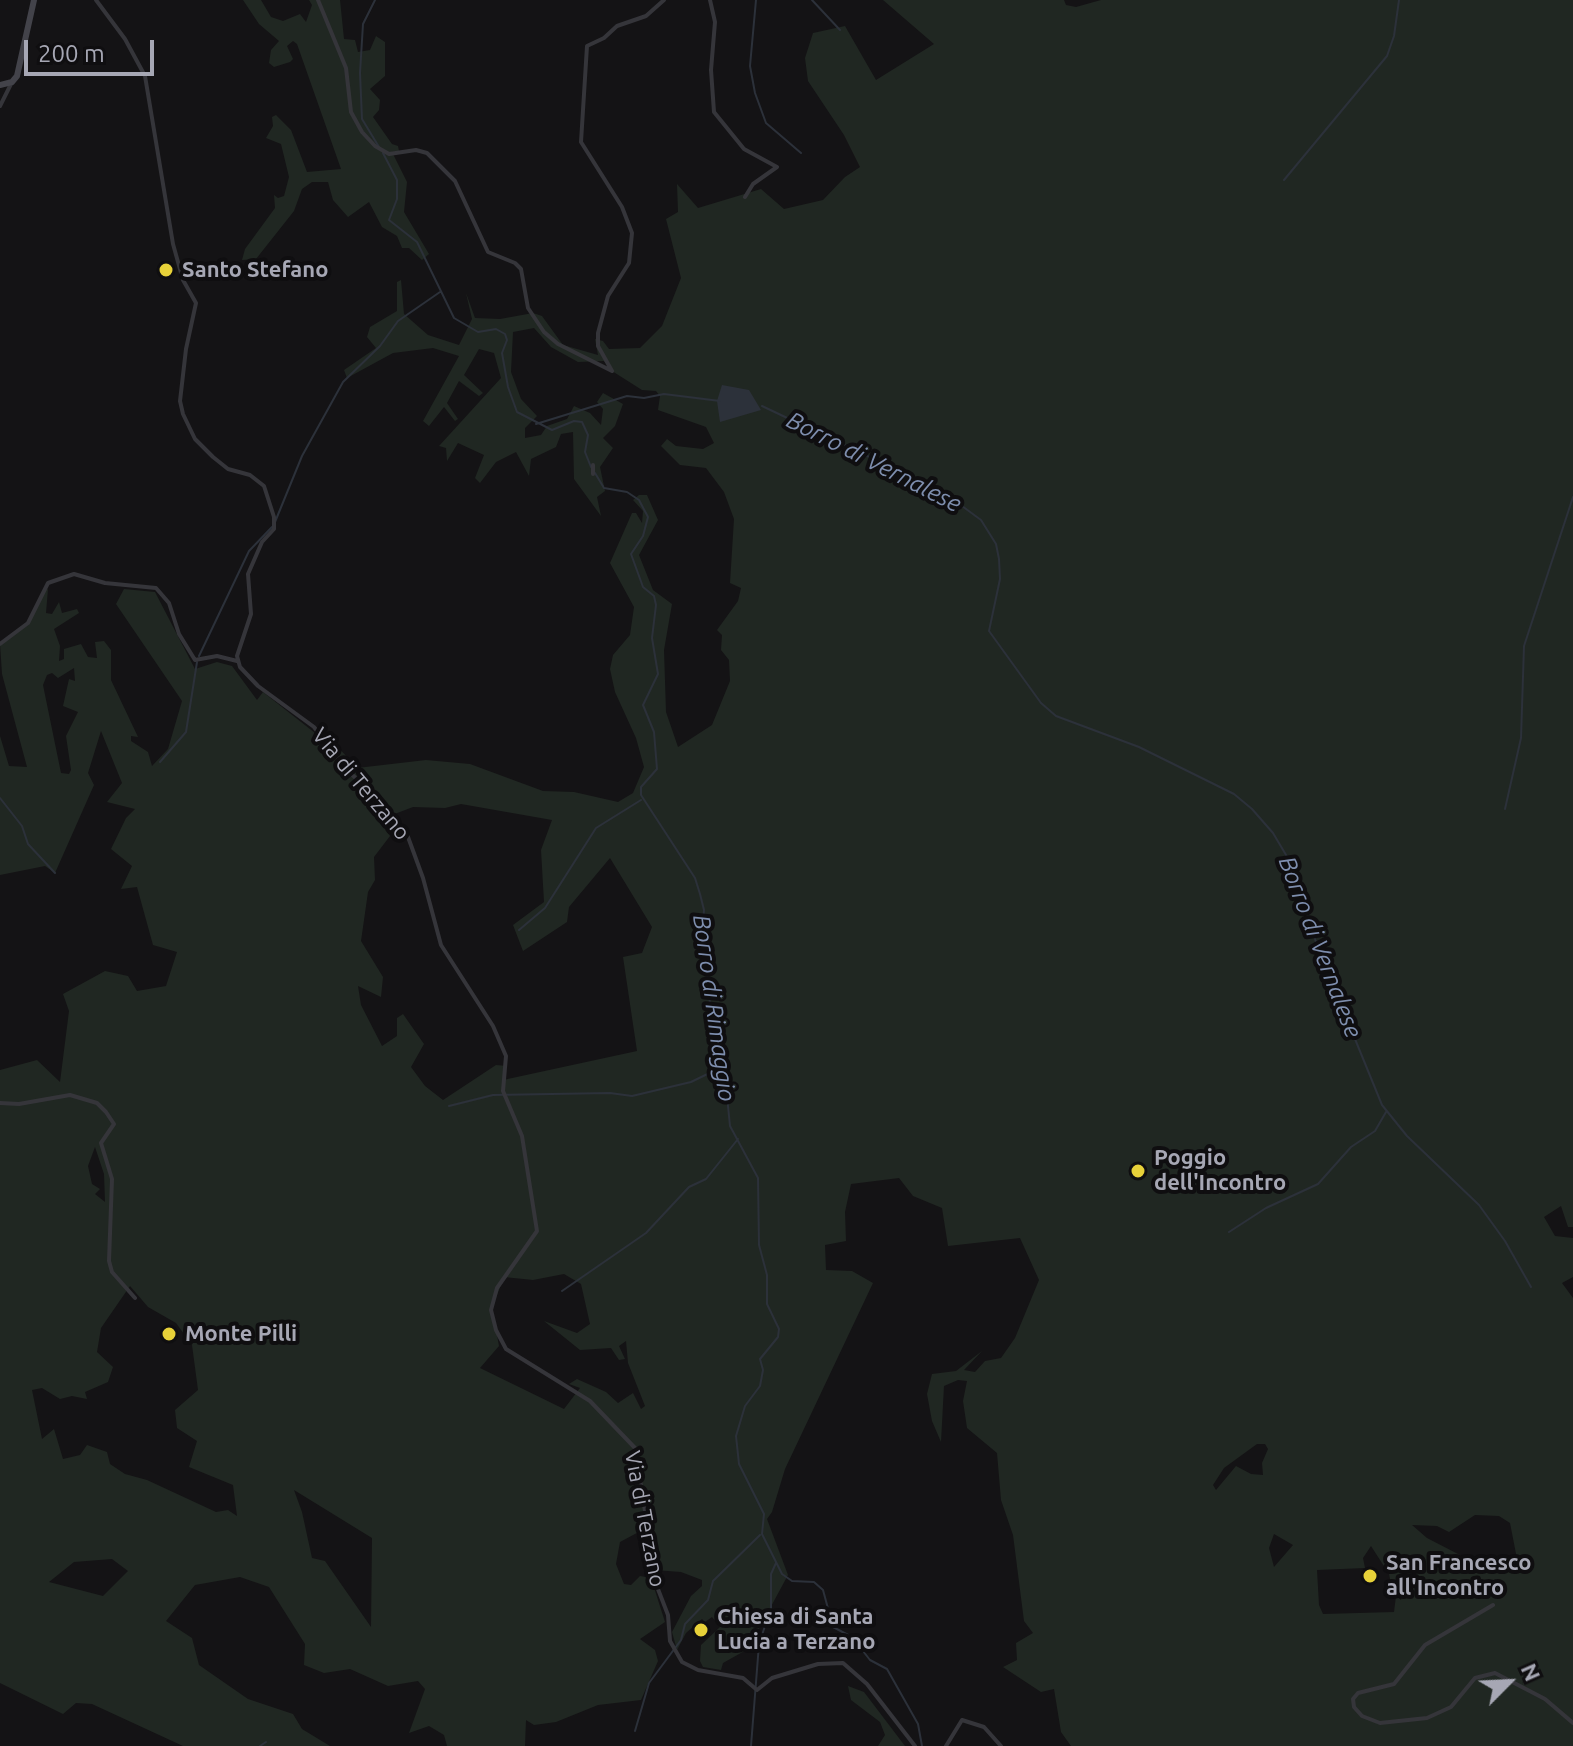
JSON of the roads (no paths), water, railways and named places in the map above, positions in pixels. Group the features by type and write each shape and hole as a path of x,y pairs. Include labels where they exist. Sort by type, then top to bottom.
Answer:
{"main road":[{"path":"7,86 24,55 34,0"}],"street":[{"path":"0,644 28,623 48,583 74,574 105,583 156,588 169,603 179,634 195,660 217,656 237,661 251,614 248,574 262,542 274,529 274,517 264,486 250,475 228,469 213,457 195,439 183,414 180,401 186,349 196,303 183,280 173,244 150,89 125,39 96,0"},
{"path":"318,0 346,68 351,112 375,146 389,154 427,153 455,181 488,252 515,263 521,269 528,308 544,332 558,344 612,371 596,341 608,296 629,263 632,233 622,207 581,142 587,46 604,38 617,26 646,16 664,0"},
{"path":"710,0 715,22 711,62 714,112 744,149 777,167 753,184 745,197"},
{"path":"0,106 7,86"},
{"path":"593,465 593,474"},
{"name":"Via di Terzano","path":"237,661 258,686 301,714 328,740 346,769 379,800 408,837 441,945 498,1036 506,1056 503,1091 522,1136 537,1231 497,1288 491,1310 496,1330 506,1349 590,1401 635,1448 652,1555 651,1571 668,1615 675,1652 691,1668 743,1678 757,1690 772,1678 818,1664 843,1663 867,1684 915,1746"},
{"path":"0,1103 19,1104 70,1095 97,1103 114,1124 101,1143 112,1179 109,1261 112,1272 135,1298"},
{"path":"1493,1605 1425,1645 1394,1684 1358,1693 1353,1699 1354,1707 1362,1716 1380,1723 1427,1718 1451,1707 1475,1678 1495,1673 1545,1699 1573,1723"},
{"path":"946,1746 962,1720 984,1727 1001,1746"}],"waterway":[{"name":"Borro di Rimaggio","path":"375,0 363,24 360,73 362,119 379,147"},
{"path":"756,0 750,66 755,93 766,123 801,153"},
{"path":"812,0 840,30"},
{"path":"1284,180 1387,56 1394,36 1399,0"},
{"name":"Borro di Rimaggio","path":"383,153 397,180 397,199 389,220 417,242 454,318 478,332 496,329 505,334 507,340 502,353 508,387 517,412 552,430 574,421 582,422 588,435 585,452 591,467"},
{"path":"275,522 302,456 343,382 380,346 398,321 440,292"},
{"name":"Borro di Vernalese","path":"536,424 627,396 644,398 664,394 720,401"},
{"name":"Borro di Vernalese","path":"762,406 943,492 981,520 996,544 999,559 1000,579 989,631 1041,703 1056,716 1139,747 1234,794 1273,833 1289,860 1319,951 1382,1105 1407,1136 1479,1205 1505,1241 1531,1287"},
{"name":"Borro di Rimaggio","path":"595,473 604,488 627,492 639,500 648,517 643,536 631,554 643,587 654,596 656,605 652,638 658,674 643,705 654,732 657,769 641,787 641,795 695,878 700,894 704,910 701,946 706,958 710,1004 723,1056 730,1126 758,1178 759,1245 767,1275 767,1304 779,1329 778,1337 760,1359 763,1370 760,1386 745,1406 736,1436 739,1464 764,1514 762,1534 782,1574 792,1581 814,1582 823,1590 833,1627 852,1637 870,1660 887,1669 918,1724 922,1746"},
{"path":"1505,809 1521,738 1524,646 1573,497"},
{"path":"199,656 249,551 272,527"},
{"path":"160,762 186,732 197,662"},
{"path":"0,798 22,826 28,844 55,873"},
{"path":"519,930 545,908 596,828 641,800"},
{"path":"449,1106 493,1095 610,1093 632,1096 691,1082 724,1066"},
{"path":"1229,1232 1266,1208 1318,1184 1351,1147 1375,1131 1386,1112"},
{"path":"562,1291 646,1233 689,1187 706,1179 738,1139"},
{"path":"635,1731 649,1683 681,1640 685,1624 708,1600 713,1581 760,1535"},
{"path":"751,1746 759,1644 771,1608 771,1574 776,1563"},
{"path":"260,1746 266,1742"}],"place":[{"name":"Santo Stefano","path":"166,270"},
{"name":"Poggio dell'Incontro","path":"1138,1171"},
{"name":"Monte Pilli","path":"169,1334"},
{"name":"San Francesco all'Incontro","path":"1370,1576"},
{"name":"Chiesa di Santa Lucia a Terzano","path":"701,1630"}]}
